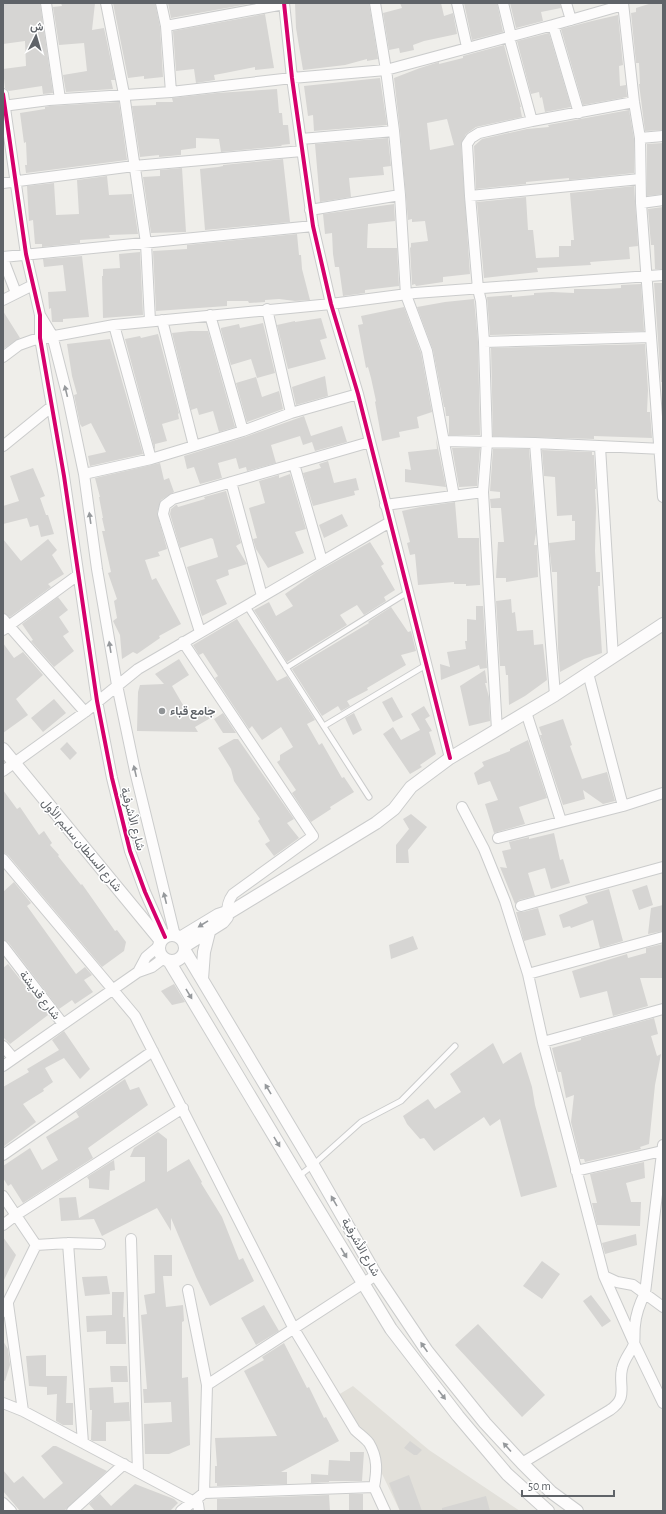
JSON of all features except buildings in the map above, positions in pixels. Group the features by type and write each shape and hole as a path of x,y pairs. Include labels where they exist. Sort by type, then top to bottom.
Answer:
{"street":[{"path":"46,3 60,100"},
{"path":"106,3 124,94 146,243 150,320"},
{"path":"161,3 166,26 172,92"},
{"path":"375,3 394,130 400,195 406,295 426,351 454,496"},
{"path":"457,3 467,47"},
{"path":"503,3 510,37 532,121"},
{"path":"566,3 571,20"},
{"path":"166,26 284,4 292,78 313,226 331,304 358,394 450,758"},
{"path":"4,106 124,94 172,92 292,78 386,70 467,47 510,37 623,4 634,102 640,138 641,203 650,337 661,449 663,497"},
{"path":"553,25 579,113"},
{"path":"3,94 26,254 40,315"},
{"path":"497,730 483,492 487,442 484,342 470,196 467,144 471,138 479,133 532,121 634,102"},
{"path":"301,139 394,130"},
{"path":"640,138 663,136"},
{"path":"3,183 134,166 302,151"},
{"path":"470,196 640,180"},
{"path":"310,210 400,195"},
{"path":"641,203 663,200"},
{"path":"16,293 3,258 26,254 313,226"},
{"path":"3,358 19,345 40,338 150,320 331,304 406,295 663,275"},
{"path":"3,300 33,285"},
{"path":"267,309 291,413"},
{"path":"210,314 243,431"},
{"name":"شارع الأشرفية","path":"40,315 52,335 68,398 84,474 97,569 116,685 173,942"},
{"name":"شارع الأشرفية","path":"40,315 40,338 97,701 112,778 130,851 145,892 173,942 202,980 313,1165 376,1275 427,1351 485,1423 522,1464 551,1492 578,1511"},
{"path":"162,320 194,446"},
{"path":"114,325 151,459"},
{"path":"484,342 650,337"},
{"path":"84,474 151,459 243,431 291,413 358,394"},
{"path":"3,446 51,407"},
{"path":"444,441 535,443 661,449"},
{"path":"200,632 163,514 165,505 173,499 370,442"},
{"path":"535,443 555,695"},
{"path":"600,446 613,657"},
{"path":"294,464 322,561"},
{"path":"230,482 262,596"},
{"path":"385,504 483,492"},
{"path":"3,771 85,712 116,685 138,669 390,522"},
{"path":"78,575 5,625 85,712"},
{"path":"138,972 146,957 218,915 224,913 227,914 385,817 394,809 411,787 450,758 555,695 663,624"},
{"path":"173,942 209,932 226,920 227,905 233,894 313,836 183,642"},
{"path":"588,673 623,806"},
{"path":"526,712 561,821"},
{"name":"شارع السلطان سليم الأول","path":"3,749 173,942"},
{"path":"498,838 623,806 663,793"},
{"path":"462,807 484,849 505,901 528,974 543,1042 604,1276 663,1403"},
{"path":"3,859 135,1016 294,1329 355,1430 368,1443 374,1456 377,1468 374,1487 385,1511"},
{"path":"520,906 663,867"},
{"path":"202,980 203,956 209,932"},
{"path":"528,974 663,937"},
{"path":"3,1066 138,972 167,960 179,959 173,942"},
{"name":"شارع الأشرفية","path":"173,942 161,955 167,960 391,1329 458,1416 507,1474 546,1510"},
{"name":"شارع قديشة","path":"3,946 63,1024"},
{"path":"543,1042 663,1009"},
{"path":"3,1046 13,1058"},
{"path":"3,1155 153,1051"},
{"path":"3,1225 16,1215 182,1108"},
{"path":"522,1464 616,1406 620,1401 623,1389 622,1370 624,1362 634,1343 636,1316 645,1293 662,1165 663,1145"},
{"path":"576,1172 662,1151"},
{"path":"3,1196 36,1245"},
{"path":"131,1239 138,1472"},
{"path":"36,1245 68,1243 100,1244"},
{"path":"68,1243 83,1443"},
{"path":"23,1411 6,1308 36,1245"},
{"path":"206,1385 376,1275"},
{"path":"604,1276 617,1282 633,1285 663,1307"},
{"path":"188,1290 206,1385 204,1493"},
{"path":"3,1403 23,1411 193,1500 198,1504 200,1511"},
{"path":"72,1511 124,1464"},
{"path":"181,1511 193,1500 204,1493 374,1487"},
{"path":"546,1510 551,1492"},
{"path":"3,1503 11,1511"}],"lane":[{"path":"286,668 408,592"},
{"path":"246,606 369,797"},
{"path":"324,726 427,664"},
{"path":"298,1176 313,1165 361,1122 401,1101 455,1046"}],"shaded area":[{"path":"353,1386 429,1450 520,1511 400,1511 370,1449 338,1395"}],"cycle path":[{"path":"284,3 292,78 313,226 331,304 358,394 450,758"},
{"path":"3,94 26,254 40,315 40,338 64,476 97,701 112,778 130,851 145,892 165,937"}],"place":[{"name":"جامع قباء","path":"162,711"}]}
